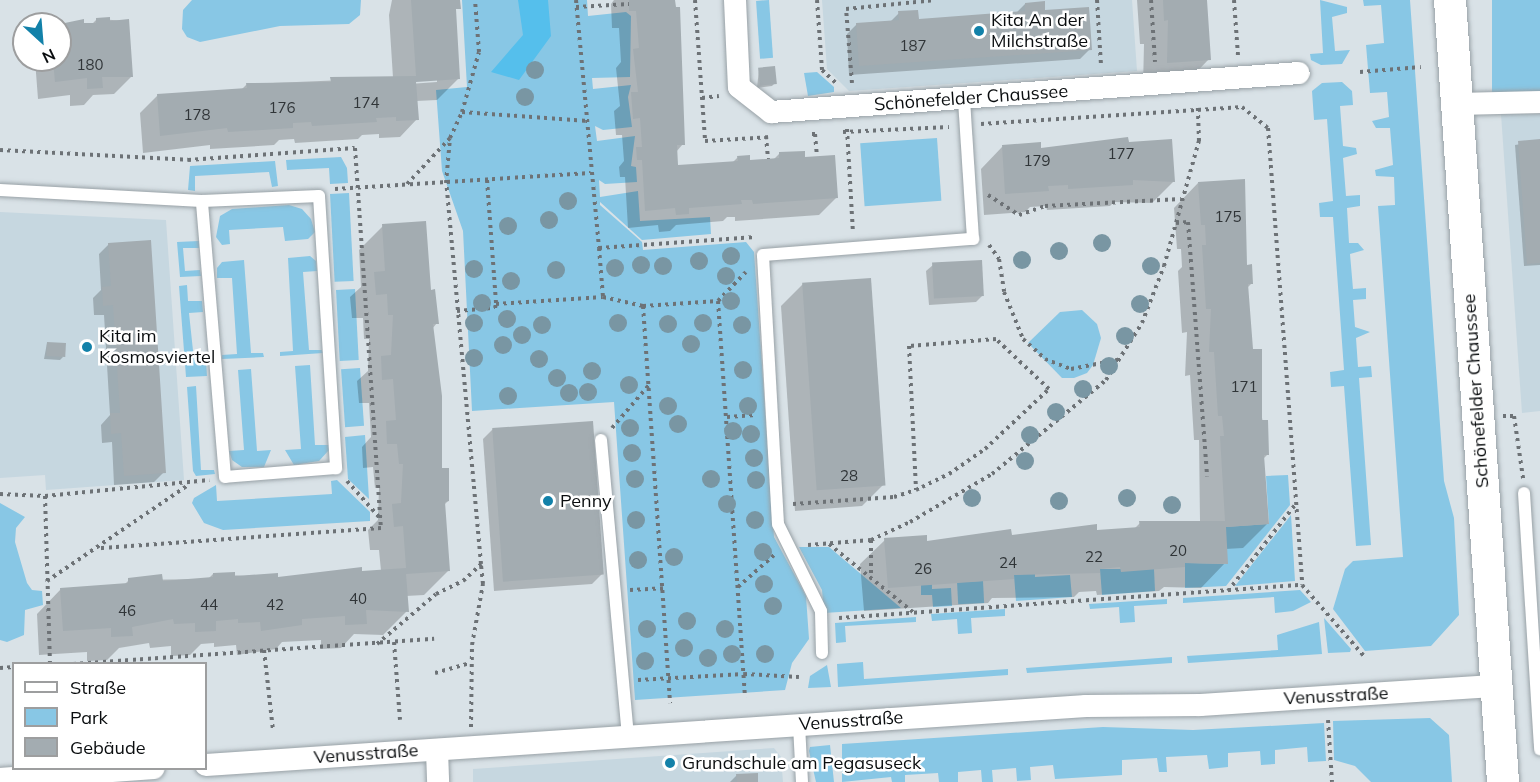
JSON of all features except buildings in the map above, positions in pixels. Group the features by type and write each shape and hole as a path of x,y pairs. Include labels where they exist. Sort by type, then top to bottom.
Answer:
{"main road":[{"name":"Schönefelder Chaussee","path":"1450,0 1503,782"}],"street":[{"name":"Schönefelder Chaussee","path":"735,0 739,87 745,94 771,112 1299,73"},
{"path":"1458,104 1540,102"},
{"name":"Venusstraße","path":"207,765 1086,706 1200,705 1497,686"},
{"path":"436,750 438,782"},
{"path":"0,779 126,770"}],"lane":[{"path":"822,653 821,619 809,581 786,545 778,524 763,255 973,239 964,98"},
{"path":"0,190 202,201 319,196 336,468 225,477 202,201"},
{"path":"601,440 628,737"},
{"path":"1524,494 1540,750"},
{"path":"799,725 802,782"}],"path":[{"path":"406,185 450,138 462,112 478,52 475,0"},
{"path":"576,0 603,297"},
{"path":"855,248 847,131 850,107 846,9 887,2 936,0"},
{"path":"1097,0 1102,88"},
{"path":"1151,0 1157,84"},
{"path":"576,8 629,4"},
{"path":"1360,72 1421,68"},
{"path":"738,587 786,545 871,540 910,522 992,474 1106,380 1122,359 1142,323 1176,223 1199,141 1195,81"},
{"path":"836,132 1242,107 1268,128 1302,585 1364,656"},
{"path":"462,112 588,121"},
{"path":"815,134 826,133"},
{"path":"450,138 446,183 483,584 473,628 471,736"},
{"path":"0,150 188,160 355,148 381,528 99,548"},
{"path":"319,196 329,189 591,173"},
{"path":"457,311 495,308 496,304 487,180"},
{"path":"971,185 1019,215 1045,206 1181,199"},
{"path":"1176,223 1188,222 1207,476"},
{"path":"496,304 603,297 643,306 718,301 763,255 762,237 599,248"},
{"path":"973,239 989,245 999,259 1004,292 1023,339 1045,359 1071,369 1122,359"},
{"path":"718,301 745,697"},
{"path":"643,306 670,703"},
{"path":"777,505 894,497 916,490 949,474 985,449 1049,389 996,339 909,346 916,490"},
{"path":"601,440 649,385"},
{"path":"727,417 772,414"},
{"path":"1502,416 1514,416 1524,494"},
{"path":"336,468 381,519"},
{"path":"0,494 45,496 189,485 225,477"},
{"path":"48,581 189,485"},
{"path":"45,496 50,662"},
{"path":"1228,591 1295,504"},
{"path":"871,540 871,578"},
{"path":"829,544 914,612"},
{"path":"377,644 410,620 429,599 463,581 481,564"},
{"path":"821,619 1302,585"},
{"path":"615,591 663,588"},
{"path":"132,662 264,650 434,639"},
{"path":"394,642 400,720"},
{"path":"264,650 273,730"},
{"path":"435,673 471,663"},
{"path":"624,681 744,674 799,677"},
{"path":"1328,717 1332,782"}],"shaded area":[{"path":"518,0 548,0 551,36 519,80 491,72 523,35"},
{"name":"Kita An der Milchstraße","path":"822,0 1132,0 1137,71 849,91 827,69"},
{"path":"1501,114 1540,114 1540,411 1522,413"},
{"name":"Kita im Kosmosviertel","path":"0,212 166,220 184,480 46,490 45,475 0,478"},
{"name":"Grundschule am Pegasuseck","path":"774,748 781,757 783,782 473,782 473,769"}],"green space":[{"path":"192,0 361,0 360,15 349,24 280,26 200,42 187,37 182,29 183,10"},
{"path":"462,0 587,0 588,16 626,12 631,16 630,77 592,78 593,89 631,85 628,97 632,127 603,130 595,126 597,141 635,136 631,166 636,167 637,182 605,184 599,180 600,197 638,191 640,221 710,217 711,234 642,240 600,202 600,205 642,242 643,250 746,242 754,252 774,537 806,596 809,639 792,663 785,690 635,700 614,402 472,411 463,231 442,171 436,90 467,87"},
{"path":"769,0 773,58 760,59 756,1"},
{"path":"1320,0 1347,7 1347,13 1332,17 1335,51 1350,50 1342,64 1321,65 1311,60 1310,54 1323,53"},
{"path":"1363,0 1410,0 1444,481 1454,518 1459,615 1431,646 1365,651 1333,609 1345,569 1353,561 1403,557 1378,206 1395,205 1394,177 1376,176 1375,170 1393,165 1390,128 1376,128 1372,121 1389,117 1387,92 1370,93 1366,45 1384,43 1381,5 1364,6"},
{"path":"1492,0 1540,0 1540,95 1492,95"},
{"path":"817,72 834,87 834,92 808,96 804,73"},
{"path":"1342,82 1352,91 1353,105 1340,106 1343,146 1356,148 1357,154 1343,158 1346,196 1360,195 1360,206 1347,208 1349,243 1358,243 1364,250 1350,254 1353,289 1366,288 1366,299 1353,300 1355,327 1370,332 1356,338 1358,367 1371,366 1372,377 1359,378 1371,545 1356,546 1344,386 1331,387 1330,372 1344,370 1333,217 1320,217 1319,203 1333,201 1327,119 1314,120 1312,91 1322,83"},
{"path":"937,138 941,201 865,206 860,143"},
{"path":"341,157 347,168 348,183 330,184 329,168 287,170 286,160"},
{"path":"275,161 278,186 272,187 269,172 195,176 195,191 188,190 190,166"},
{"path":"349,193 354,281 335,282 330,194"},
{"path":"289,205 302,209 311,219 315,232 308,239 285,241 283,227 229,230 230,244 222,245 216,237 220,216 232,209"},
{"path":"199,241 199,248 183,248 185,271 200,270 201,276 180,277 177,242"},
{"path":"310,256 316,261 317,271 303,272 309,350 322,350 323,353 280,356 280,352 293,351 288,258"},
{"path":"244,260 251,353 263,353 264,357 222,359 222,355 237,354 232,278 217,278 217,268 222,262"},
{"path":"187,285 188,301 202,301 203,312 189,313 194,360 206,360 207,376 186,377 179,286"},
{"path":"355,289 359,360 340,361 336,290"},
{"path":"1082,310 1097,324 1101,338 1093,365 1087,373 1074,378 1062,378 1028,343 1060,312"},
{"path":"310,365 315,445 329,445 329,450 319,461 294,465 285,450 301,449 295,366"},
{"path":"360,368 364,426 345,427 341,369"},
{"path":"251,369 257,451 271,450 264,467 242,467 232,460 229,451 244,450 238,370"},
{"path":"196,386 201,470 214,470 215,474 196,476 193,471 187,387"},
{"path":"365,435 369,499 348,479 345,437"},
{"path":"1288,475 1290,505 1226,586 1185,588 1185,563 1226,564 1226,527 1269,524 1266,476"},
{"path":"337,480 370,512 370,521 223,530 204,523 192,503 194,498 216,485 217,501 332,494 331,481"},
{"path":"0,503 25,517 16,528 15,542 27,583 32,590 42,591 43,605 25,610 24,635 7,642 0,640"},
{"path":"1291,515 1295,581 1235,586"},
{"path":"799,547 829,547 901,608 824,613 822,590"},
{"path":"1100,569 1154,569 1155,591 1102,595"},
{"path":"1035,573 1035,577 1070,575 1072,597 1016,601 1014,575"},
{"path":"983,581 984,603 958,604 957,582"},
{"path":"932,584 932,589 951,588 952,606 933,607 932,595 921,595 921,585"},
{"path":"1300,590 1311,602 1293,611 1275,613 1274,597 1183,603 1183,598"},
{"path":"1167,599 1167,604 1134,606 1135,622 1120,623 1119,607 1090,609 1089,604"},
{"path":"1005,609 1005,616 971,618 972,633 958,634 957,619 932,621 931,614"},
{"path":"916,617 916,622 845,626 846,642 836,643 835,623"},
{"path":"1324,618 1351,649 1350,652 1328,653"},
{"path":"1319,622 1322,654 1188,663 1187,656 1278,650 1277,635"},
{"path":"1172,657 1172,663 1027,673 1026,668"},
{"path":"863,662 864,679 1008,669 1008,675 838,687 837,664"},
{"path":"827,665 831,687 808,688 810,676"},
{"path":"1430,718 1449,735 1452,782 1371,782 1355,766 1334,760 1333,721"},
{"path":"1324,723 1326,761 1308,762 1307,747 1275,750 1275,764 1261,765 1260,751 1228,753 1228,767 1209,769 1207,755 1166,757 1167,772 1159,772 1157,758 1122,760 1122,775 1055,779 1053,765 1030,767 1031,780 1017,781 1016,768 992,770 993,782 982,782 981,770 958,772 958,782 939,782 938,773 905,775 905,782 892,782 891,777 842,782 842,744 1103,727 1193,730"},
{"path":"830,745 834,782 816,782 810,747"}],"place":[{"name":"Kita An der Milchstraße","path":"979,31"},
{"name":"Kita im Kosmosviertel","path":"87,347"},
{"name":"Penny","path":"548,501"},
{"name":"Grundschule am Pegasuseck","path":"670,763"}]}
